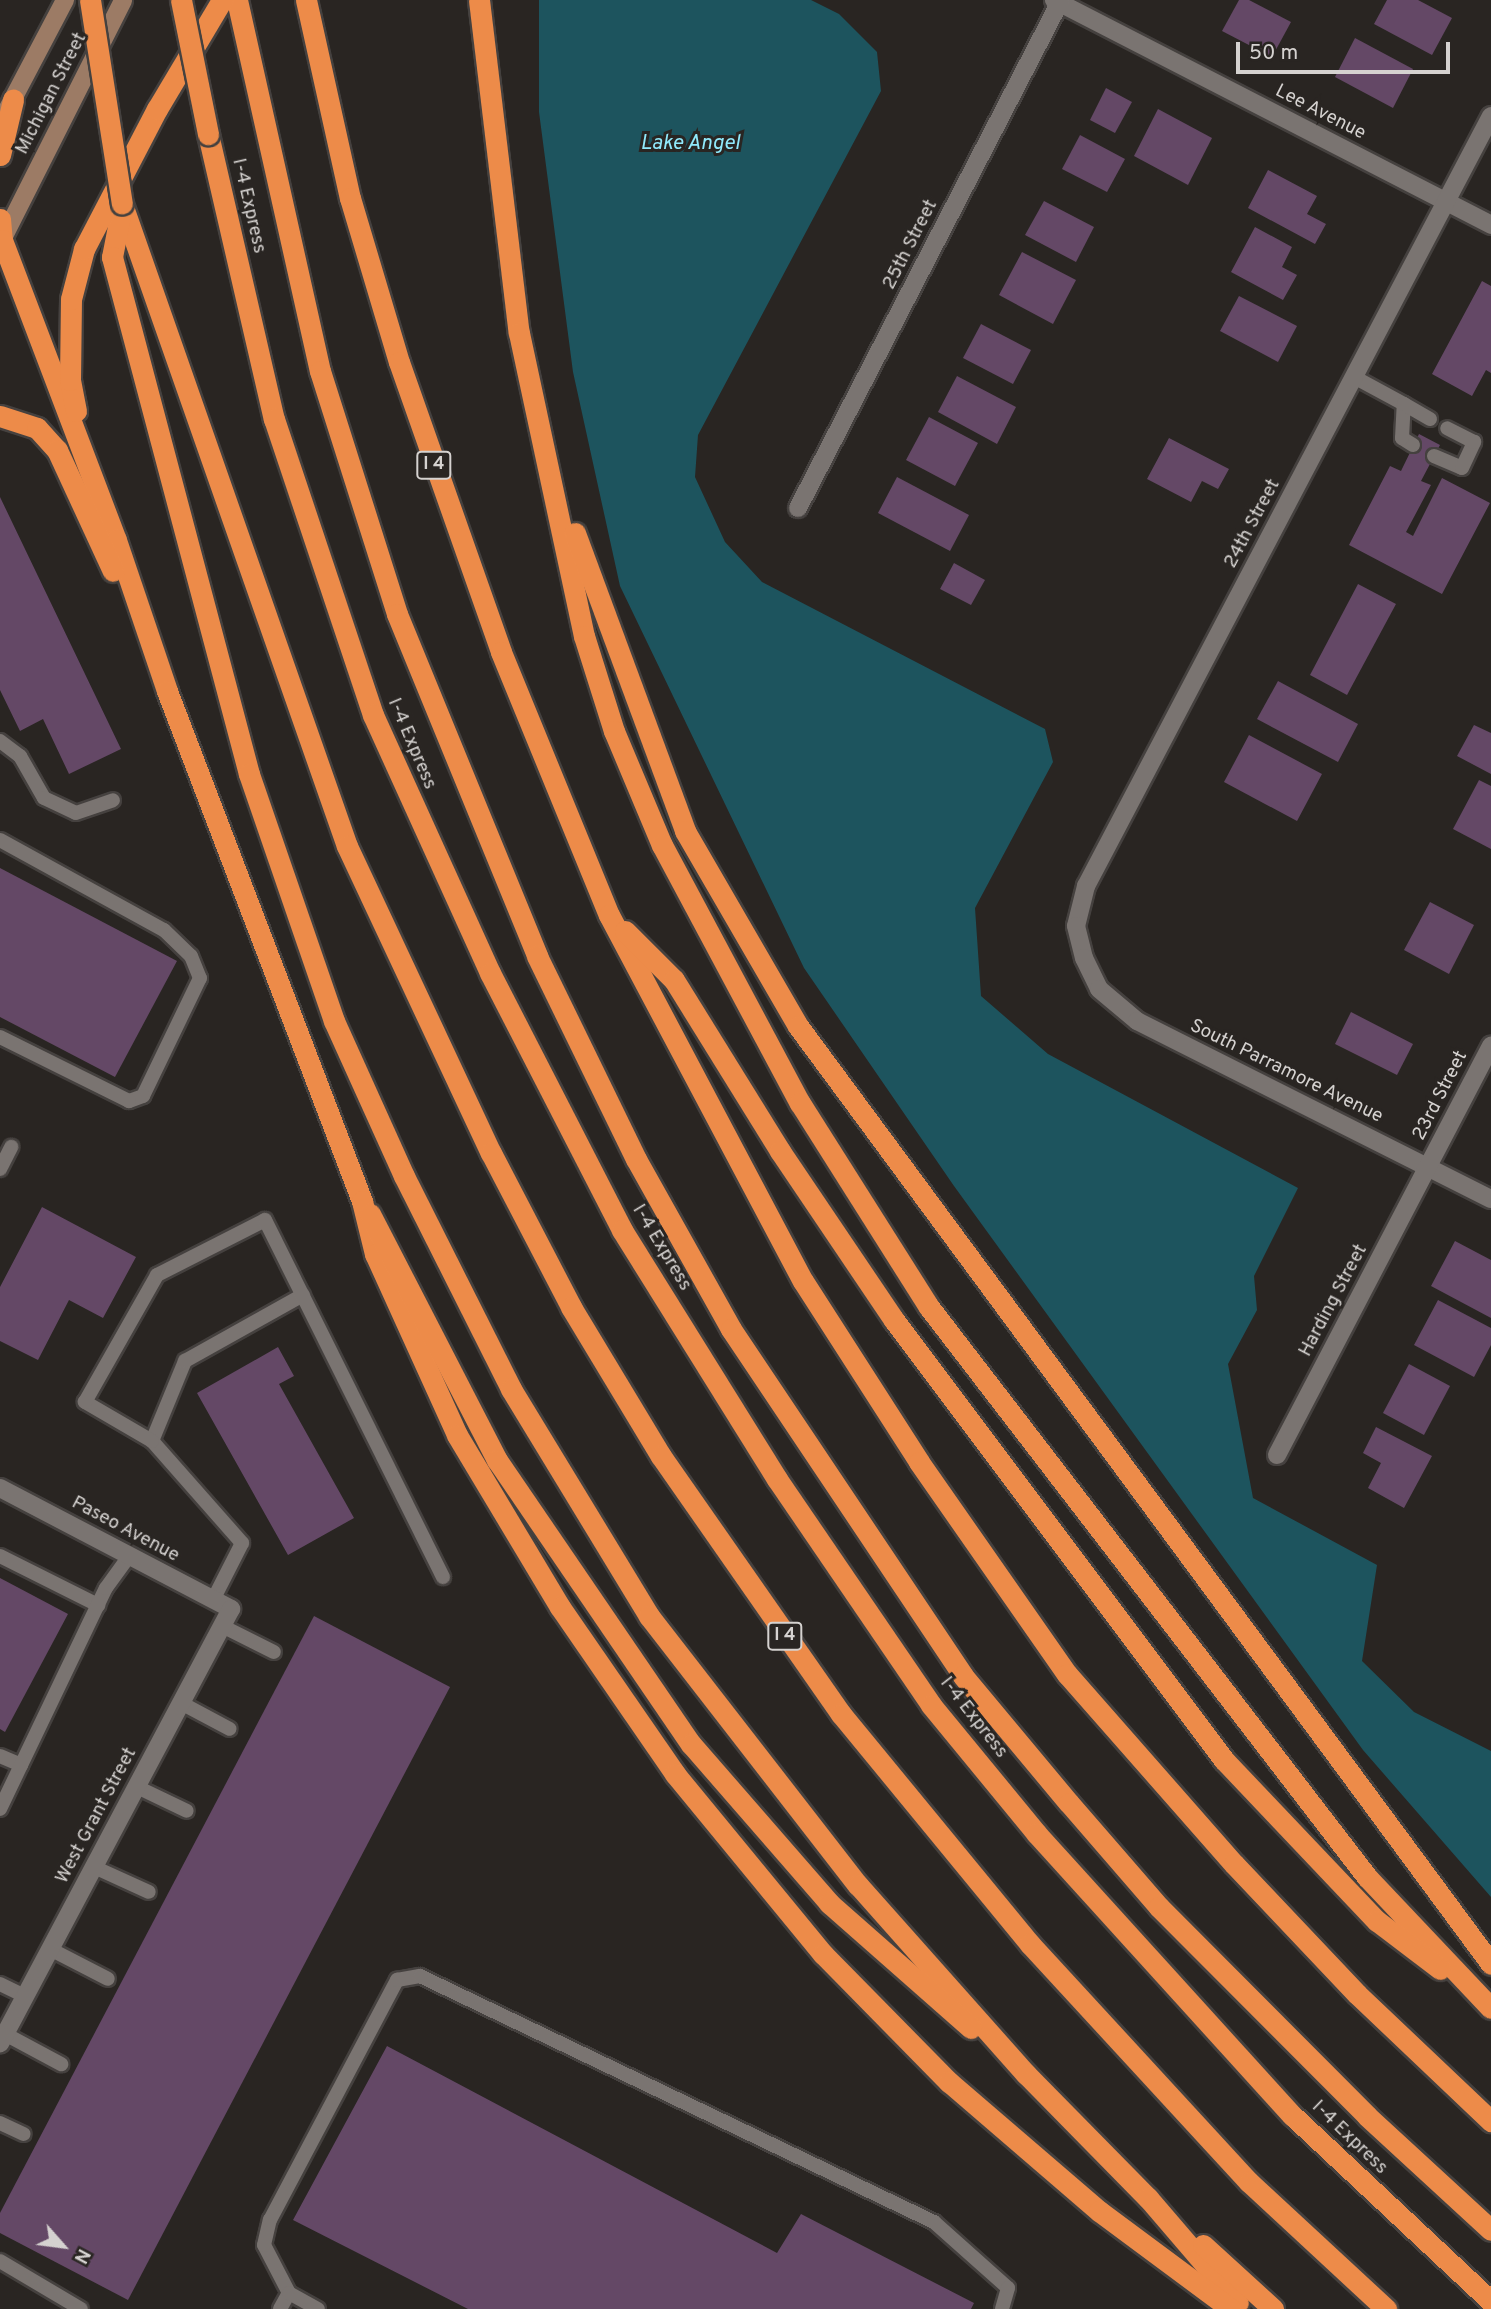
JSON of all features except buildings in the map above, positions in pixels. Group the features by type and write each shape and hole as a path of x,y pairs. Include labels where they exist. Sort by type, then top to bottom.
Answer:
{"highway":[{"name":"I 4","path":"90,0 122,204 347,846 491,1153 571,1307 654,1445 841,1714 1030,1944 1249,2182 1386,2309"},
{"name":"I-4 Express","path":"181,0 208,134 274,419 373,715 490,973 622,1230 777,1479 931,1705 1036,1833 1293,2116 1491,2301"},
{"path":"96,485 70,380 74,287 96,226 157,108 222,0"},
{"name":"I-4 Express","path":"237,0 320,370 397,614 537,956 636,1159 731,1329 963,1676 1069,1803 1159,1907 1367,2116 1491,2230"},
{"name":"I 4","path":"306,0 350,198 399,362 501,652 609,915 803,1281 919,1462 1067,1674 1234,1864 1357,1994 1491,2121"},
{"path":"479,0 519,333 546,448 584,636 614,731 662,845 727,971 841,1171 929,1307 1241,1717 1367,1877 1491,2008"},
{"path":"0,155 13,100"},
{"path":"122,204 112,257 249,774 334,1021 404,1176 511,1390 649,1616 858,1885 1026,2074 1148,2198 1273,2309"},
{"path":"1,234 96,485 167,691 362,1200 374,1254 457,1435 561,1607 675,1774 823,1954 949,2082 1099,2211 1231,2309"},
{"path":"0,416 37,428 57,450 167,691"},
{"path":"546,448 685,831 798,1026 1491,1964"},
{"path":"609,915 674,980 780,1151 894,1320 1224,1760 1377,1921 1491,2008"},
{"path":"362,1200 389,1243 498,1460 691,1744 829,1903 1026,2074"},
{"path":"1148,2198 1243,2309"}],"main road":[{"name":"Michigan Street","path":"0,124 65,0"},
{"name":"Michigan Street","path":"1,234 123,0"}],"street":[{"name":"Lee Avenue","path":"1058,1 1491,225"},
{"name":"25th Street","path":"798,508 1058,1"},
{"name":"24th Street","path":"1084,958 1076,926 1086,886 1491,116"},
{"name":"South Parramore Avenue","path":"1084,958 1099,989 1137,1021 1491,1199"},
{"name":"23rd Street","path":"1429,1166 1491,1045"},
{"name":"Harding Street","path":"1277,1455 1429,1166"},
{"name":"Paseo Avenue","path":"0,1488 231,1609"},
{"name":"West Grant Street","path":"2,2039 231,1609"}],"lane":[{"path":"1354,376 1430,419"},
{"path":"1404,404 1402,438 1413,445"},
{"path":"1434,456 1462,468 1474,442 1447,428"},
{"path":"0,741 20,756 44,798 76,813 113,800"},
{"path":"0,840 164,930 191,956 200,978 143,1096 129,1101 0,1037"},
{"path":"0,1169 11,1147"},
{"path":"213,1600 242,1543 152,1441 85,1402 157,1275 265,1220 443,1577"},
{"path":"152,1441 185,1361 303,1295"},
{"path":"0,1556 98,1605"},
{"path":"0,1809 98,1605 129,1556"},
{"path":"222,1626 274,1653"},
{"path":"181,1703 230,1728"},
{"path":"0,1756 21,1765"},
{"path":"137,1787 187,1811"},
{"path":"94,1867 149,1892"},
{"path":"50,1949 108,1979"},
{"path":"318,2309 289,2293 264,2245 270,2220 397,1980 420,1976 934,2222 1008,2288 1002,2309"},
{"path":"0,1984 25,1996"},
{"path":"2,2039 61,2064"},
{"path":"0,2123 24,2134"},
{"path":"0,2261 81,2309"},
{"path":"280,2309 289,2293"}],"water":[{"name":"Lake Angel","path":"539,0 811,0 839,14 877,52 881,91 698,435 695,477 725,542 762,582 1045,729 1053,762 975,908 981,996 1048,1054 1298,1188 1254,1276 1257,1310 1228,1364 1253,1498 1377,1565 1362,1661 1414,1712 1491,1751 1491,1897 1363,1750 954,1186 804,968 620,586 573,372 539,112"}]}
